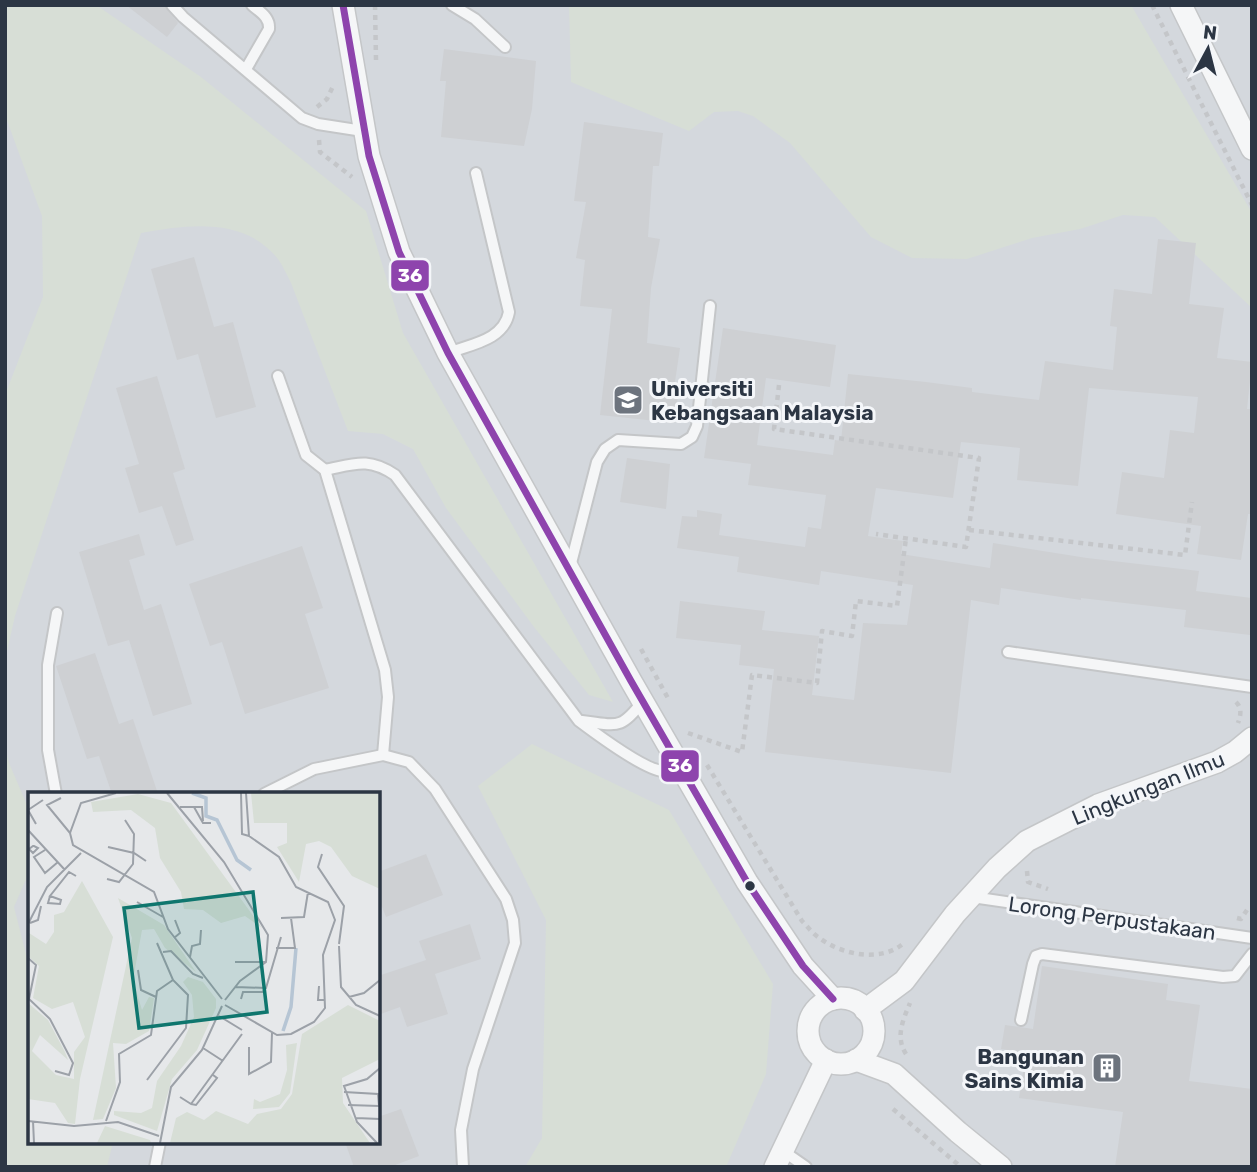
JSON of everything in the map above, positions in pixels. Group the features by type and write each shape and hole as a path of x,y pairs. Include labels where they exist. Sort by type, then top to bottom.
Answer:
{"street":[{"path":"343,5 369,156 399,252 448,353 747,882 803,966 833,999"},
{"path":"1181,5 1252,149"},
{"name":"Lingkungan Ilmu","path":"865,1010 904,981 955,914 997,868 1027,841 1098,805 1217,762 1235,752 1244,732"},
{"path":"856,1060 870,1046 873,1037 871,1018 865,1010 850,1000 833,999 822,1004 809,1022 808,1033 817,1054 837,1063 856,1060 894,1074 1001,1167"},
{"path":"779,1159 826,1060"}],"lane":[{"path":"172,5 183,18 310,122 363,131"},
{"path":"246,69 270,23 251,5"},
{"path":"452,5 475,19 505,47"},
{"path":"448,353 498,334 507,322 509,312 475,173"},
{"path":"569,570 597,462 605,449 618,440 681,444 692,437 697,426 710,306"},
{"path":"278,376 306,455 325,470 385,670 388,697 383,755"},
{"path":"325,470 363,463 380,465 395,475 579,721 606,741 652,767 664,771 679,765"},
{"path":"56,792 48,750 48,665 57,613"},
{"path":"1008,652 1252,687"},
{"path":"579,721 616,725 625,723 643,701"},
{"path":"268,792 314,769 383,755 409,762 435,789 506,899 513,920 515,943 473,1069 461,1130 463,1167"},
{"name":"Lorong Perpustakaan","path":"972,897 1252,938"},
{"path":"1021,1020 1033,964 1036,956 1042,954 1235,976 1252,954"},
{"path":"155,1167 160,1144"},
{"path":"779,1159 806,1167"}],"path":[{"path":"375,5 377,69"},
{"path":"1152,5 1252,205"},
{"path":"779,385 774,429 979,458 966,547 876,534"},
{"path":"969,530 1185,555 1192,502"},
{"path":"688,733 742,752 752,675 817,683 822,631 852,636 856,601 897,606 906,538"},
{"path":"639,646 670,701"},
{"path":"1233,698 1240,705 1244,732"},
{"path":"682,723 695,745"},
{"path":"702,757 802,921 818,937 843,950 875,956 894,952 911,936"},
{"path":"1028,867 1028,882 1054,890"},
{"path":"1227,917 1241,919 1247,910"},
{"path":"908,1057 903,1051 900,1038 903,1020 915,993"},
{"path":"893,1109 961,1167"}],"shaded area":[{"name":"Universiti Kebangsaan Malaysia","path":"5,5 1252,5 1252,1167 5,1167"},
{"path":"5,5 96,5 201,77 366,211 403,333 613,702 589,695 534,627 446,508 413,449 383,434 348,431 291,283 280,262 264,245 249,236 214,227 196,226 141,233 15,616 5,660 5,395 43,297 42,216 5,115"},
{"path":"569,5 1131,5 1252,213 1252,308 1155,217 1123,215 1080,229 1032,238 967,259 912,258 871,237 790,143 753,116 738,111 714,112 689,131 571,82"},
{"path":"532,744 669,810 773,984 766,1074 726,1167 525,1167 542,1138 546,920 478,786"},
{"path":"5,746 9,763 28,807 28,875 14,907 28,962 28,1144 113,1144 107,1167 5,1167"}],"building":[{"path":"126,5 164,5 178,23 167,37"},
{"path":"444,49 536,61 532,109 524,146 441,137 446,81 440,81"},
{"path":"584,122 663,133 659,166 653,166 648,237 660,239 651,288 647,343 680,348 673,395 678,395 675,423 600,415 612,309 580,306 585,260 576,258 586,202 574,201"},
{"path":"1158,239 1196,243 1189,304 1224,308 1217,358 1252,362 1247,409 1252,409 1252,514 1248,514 1241,560 1197,554 1201,526 1116,514 1122,472 1164,478 1170,430 1194,433 1198,397 1089,388 1078,486 1017,480 1020,448 961,442 953,498 876,488 868,536 903,541 901,554 990,568 993,543 1087,558 1199,571 1196,591 1252,598 1250,635 1184,627 1186,610 1081,600 1001,588 999,605 971,600 951,773 765,752 774,669 739,665 741,645 676,638 680,601 765,611 762,630 819,636 812,695 854,700 863,623 907,625 913,585 821,571 819,585 737,572 739,557 677,548 682,516 697,517 697,510 722,514 719,535 805,547 808,527 821,529 826,495 748,485 751,464 704,458 723,328 836,345 830,387 766,378 757,445 833,455 835,440 841,441 848,374 972,388 972,392 1039,400 1045,361 1113,370 1117,327 1110,326 1114,289 1152,294"},
{"path":"194,257 214,327 233,322 256,407 216,418 198,354 177,360 151,269"},
{"path":"157,376 185,469 173,473 194,540 176,546 162,506 139,513 125,468 139,464 116,388"},
{"path":"627,458 670,464 666,509 620,502"},
{"path":"139,534 145,555 129,560 144,610 161,604 192,704 153,716 129,640 108,646 79,552"},
{"path":"302,546 323,608 305,614 329,688 245,714 222,642 210,646 189,584"},
{"path":"95,653 119,724 133,719 157,792 111,792 99,756 87,759 56,666"},
{"path":"426,854 443,895 386,917 380,902 380,871"},
{"path":"470,924 481,959 435,974 448,1014 407,1027 400,1007 380,1014 380,975 426,960 419,941"},
{"name":"Bangunan Sains Kimia","path":"1042,966 1168,984 1166,1000 1200,1005 1189,1081 1252,1089 1252,1167 1115,1167 1123,1112 1019,1098 1026,1053 1001,1049 1005,1025 1033,1029"},
{"path":"401,1109 419,1156 390,1167 354,1167 346,1144 380,1144 380,1116"}],"transit line":[{"name":"36","path":"343,5 369,156 399,252 448,353 747,882 803,966 833,999"}],"place":[{"name":"Universiti Kebangsaan Malaysia","path":"628,400"},
{"name":"Bangunan Sains Kimia","path":"1107,1068"}]}
